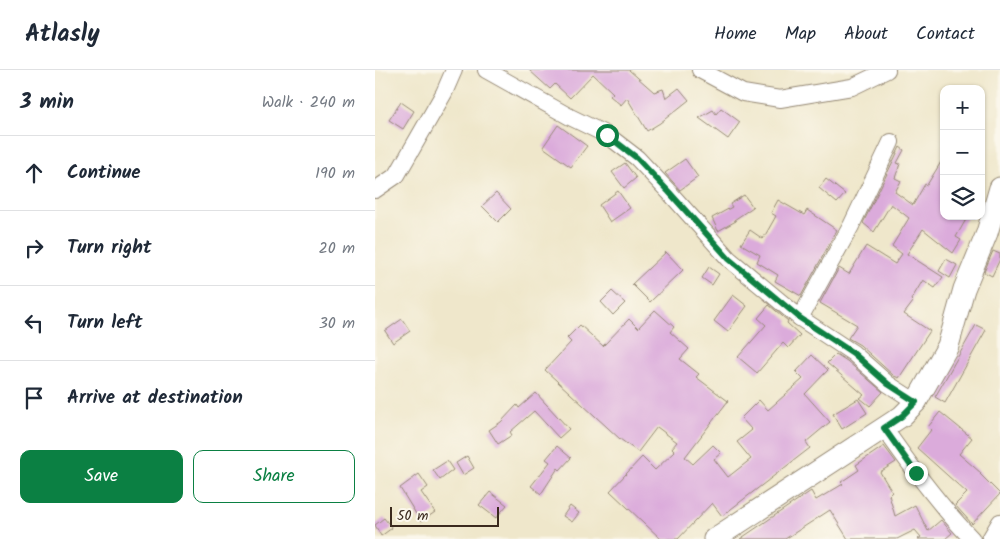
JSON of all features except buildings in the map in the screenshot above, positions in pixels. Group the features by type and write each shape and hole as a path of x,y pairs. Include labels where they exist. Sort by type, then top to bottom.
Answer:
{"street":[{"path":"375,190 397,175 444,93 454,70"},
{"path":"486,70 607,135 637,158 729,259 800,318 853,353 888,384 916,402"},
{"path":"700,70 743,92 780,99 852,87 887,70"},
{"path":"800,318 851,226 891,142"},
{"path":"714,539 902,416 916,402 948,346 964,289 993,235 1000,188"},
{"path":"884,428 916,473 952,518 973,539"},
{"path":"990,539 1000,522"}],"route":[{"path":"607,135 637,158 729,259 800,318 853,353 888,384 916,402 902,416 884,428 916,473"}]}
